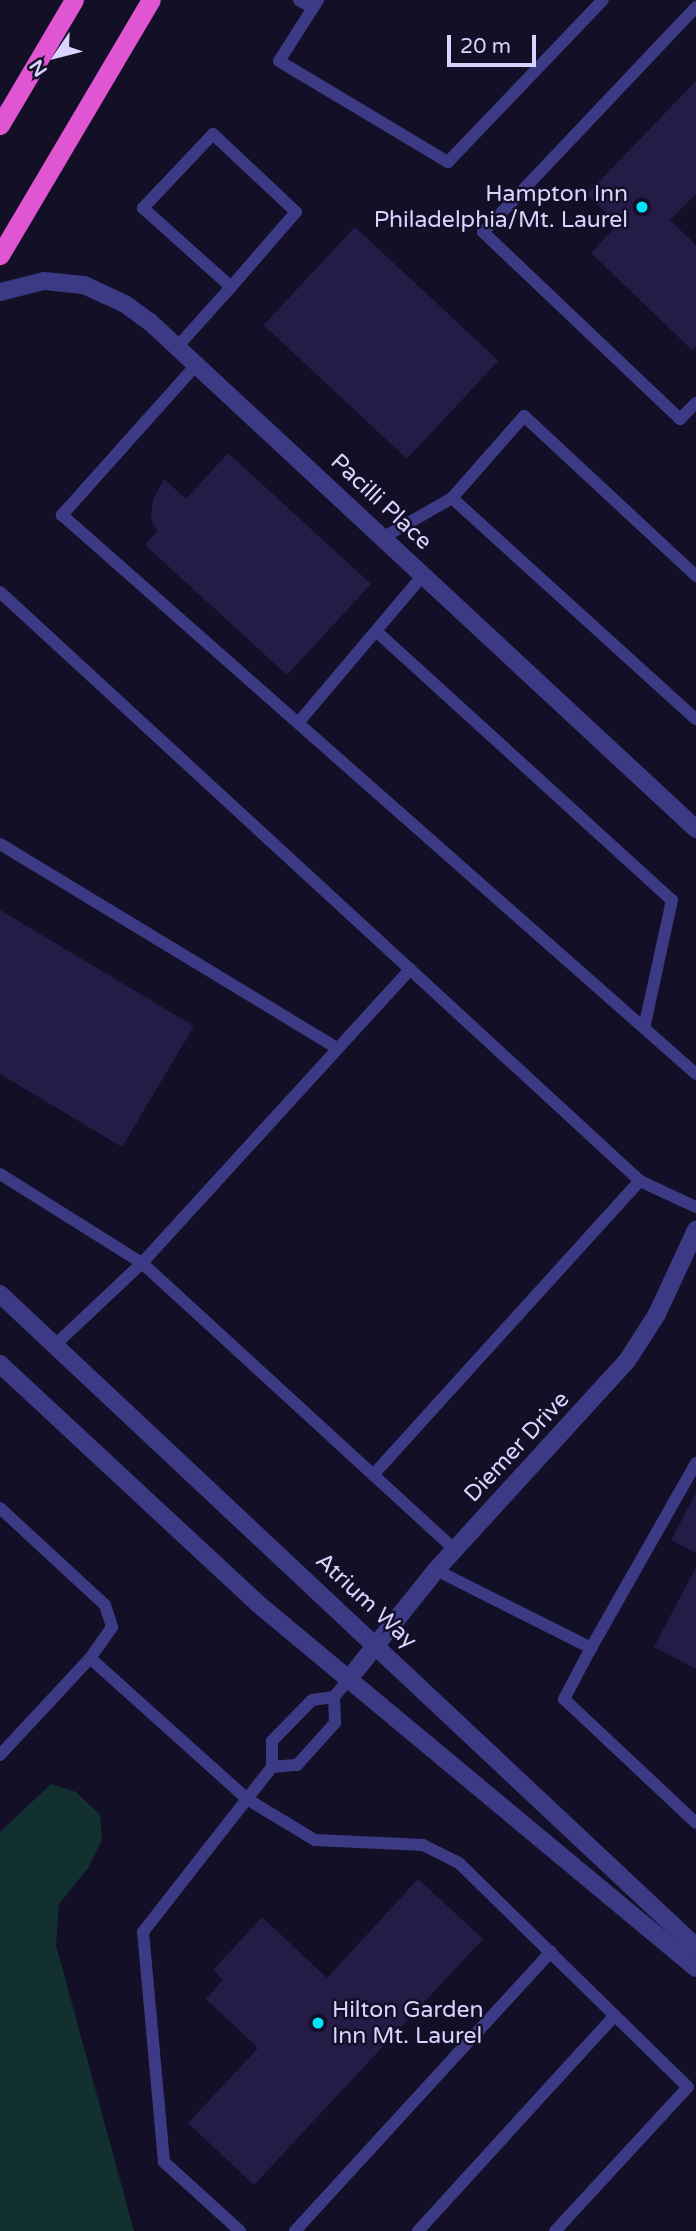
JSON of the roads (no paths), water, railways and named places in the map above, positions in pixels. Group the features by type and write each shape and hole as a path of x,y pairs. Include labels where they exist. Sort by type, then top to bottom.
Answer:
{"highway":[{"path":"0,125 74,0"},
{"path":"0,255 151,0"}],"street":[{"name":"Pacilli Place","path":"0,292 44,281 84,285 125,304 178,346 696,829"},
{"name":"Diemer Drive","path":"348,1680 436,1570 627,1361 657,1314 696,1230"},
{"name":"Atrium Way","path":"0,1294 696,1947"},
{"path":"0,1364 257,1603 696,1968"}],"lane":[{"path":"299,0 316,4 279,61 448,162 603,0"},
{"path":"696,7 483,232 680,419 696,403"},
{"path":"178,346 231,287 296,212 213,134 143,208 231,287"},
{"path":"197,364 62,515 696,1074"},
{"path":"384,537 452,498 523,416 696,576"},
{"path":"452,498 696,719"},
{"path":"298,723 423,575"},
{"path":"0,592 640,1181 696,1207"},
{"path":"376,631 673,900 644,1028"},
{"path":"0,844 338,1049"},
{"path":"55,1345 142,1263 410,969"},
{"path":"0,1174 142,1263 455,1550"},
{"path":"373,1475 640,1181"},
{"path":"696,1463 564,1699 696,1822"},
{"path":"0,1508 105,1605 112,1627 90,1658 0,1755"},
{"path":"436,1570 591,1648"},
{"path":"90,1658 247,1799 315,1840 423,1845 459,1863 688,2087 555,2231"},
{"path":"272,1767 297,1765 335,1723 334,1697 348,1680"},
{"path":"240,2231 164,2162 143,1932 272,1767 272,1741 312,1700 334,1697"},
{"path":"295,2231 551,1952"},
{"path":"418,2231 615,2015"}],"place":[{"name":"Hampton Inn Philadelphia/Mt. Laurel","path":"642,207"},
{"name":"Hilton Garden Inn Mt. Laurel","path":"318,2023"}]}
